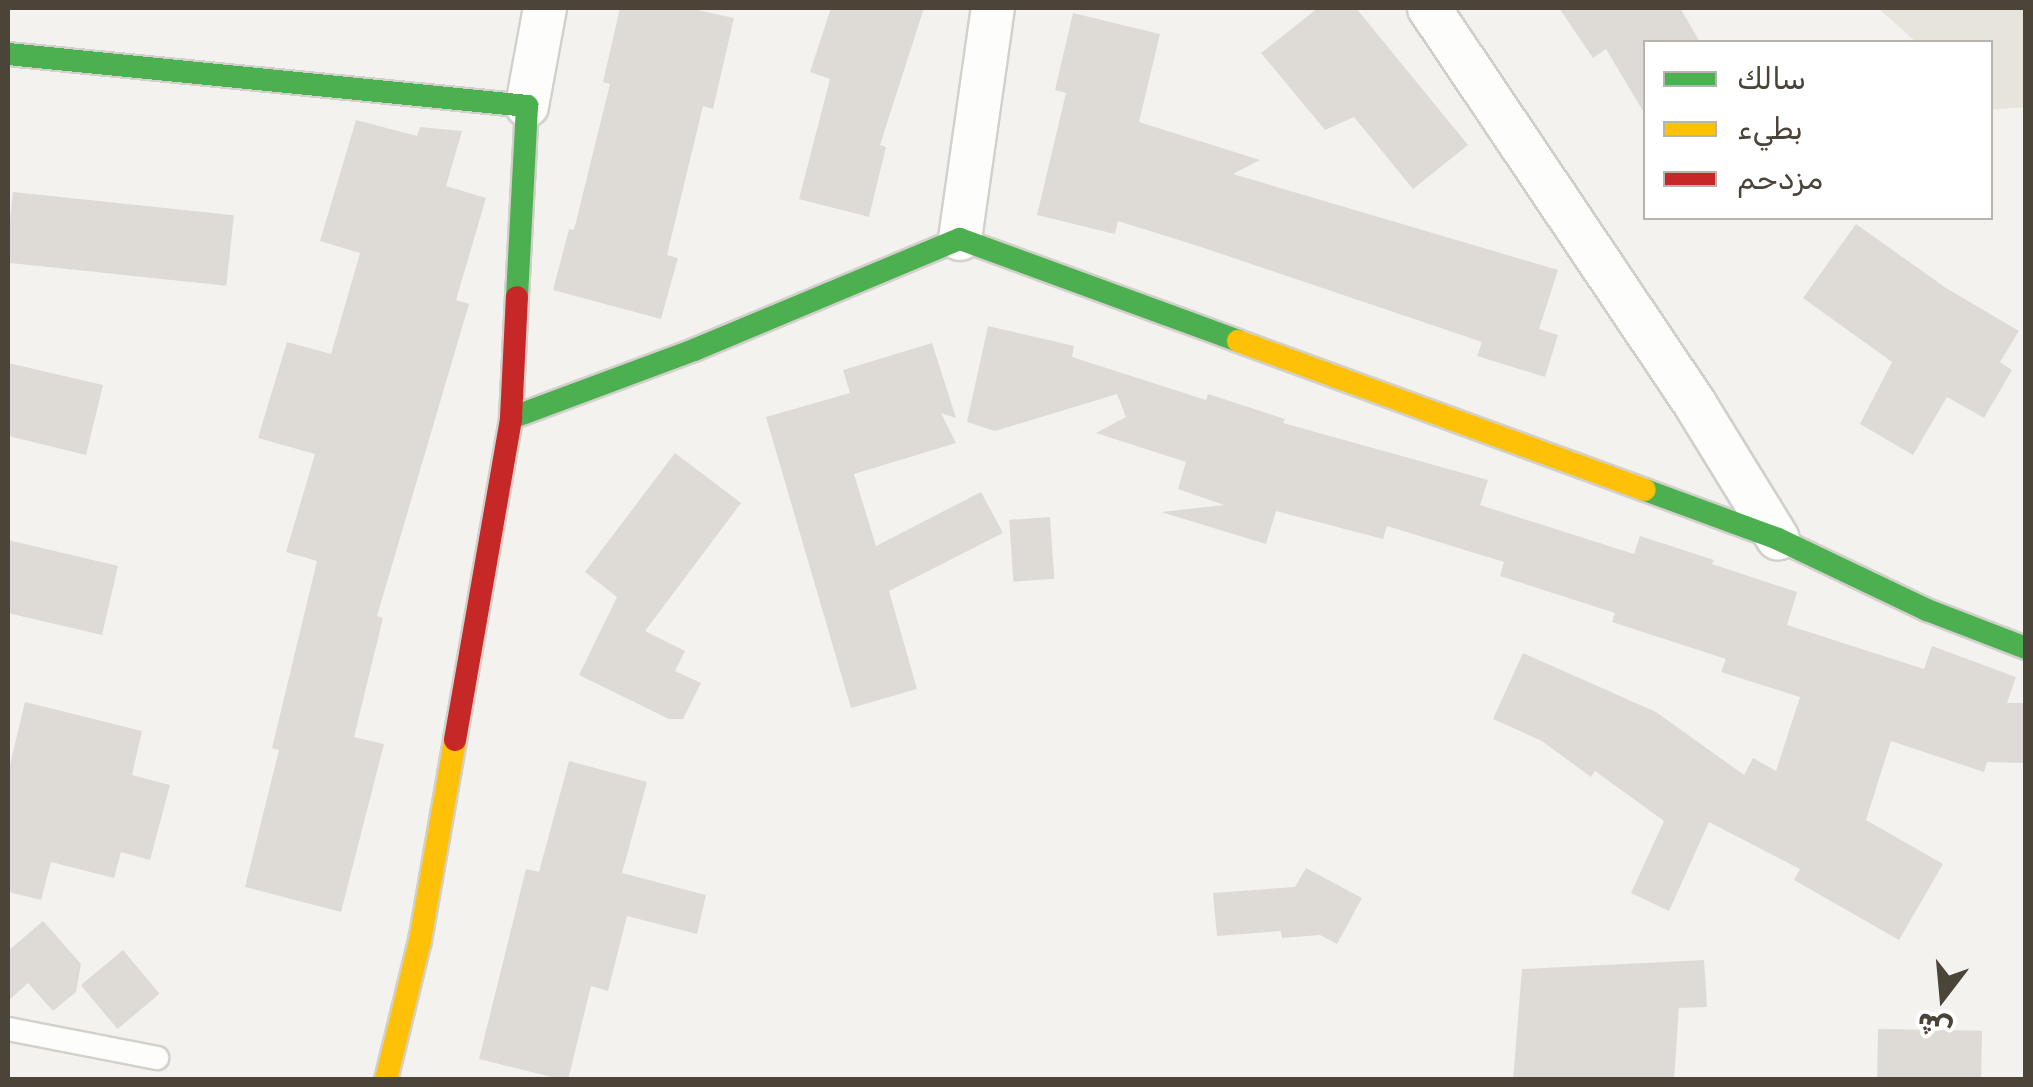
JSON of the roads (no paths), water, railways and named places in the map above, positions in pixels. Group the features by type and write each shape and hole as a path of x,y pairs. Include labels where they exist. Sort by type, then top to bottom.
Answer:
{"street":[{"path":"386,1080 420,941 511,418 527,106 545,8"},
{"path":"960,240 993,8"},
{"path":"1429,8 1695,404 1778,538"},
{"path":"8,54 527,106"},
{"path":"511,418 694,350 960,240 1778,538 1926,610 2026,648"},
{"path":"1926,610 2026,624"}],"lane":[{"path":"8,1028 157,1058"}]}
